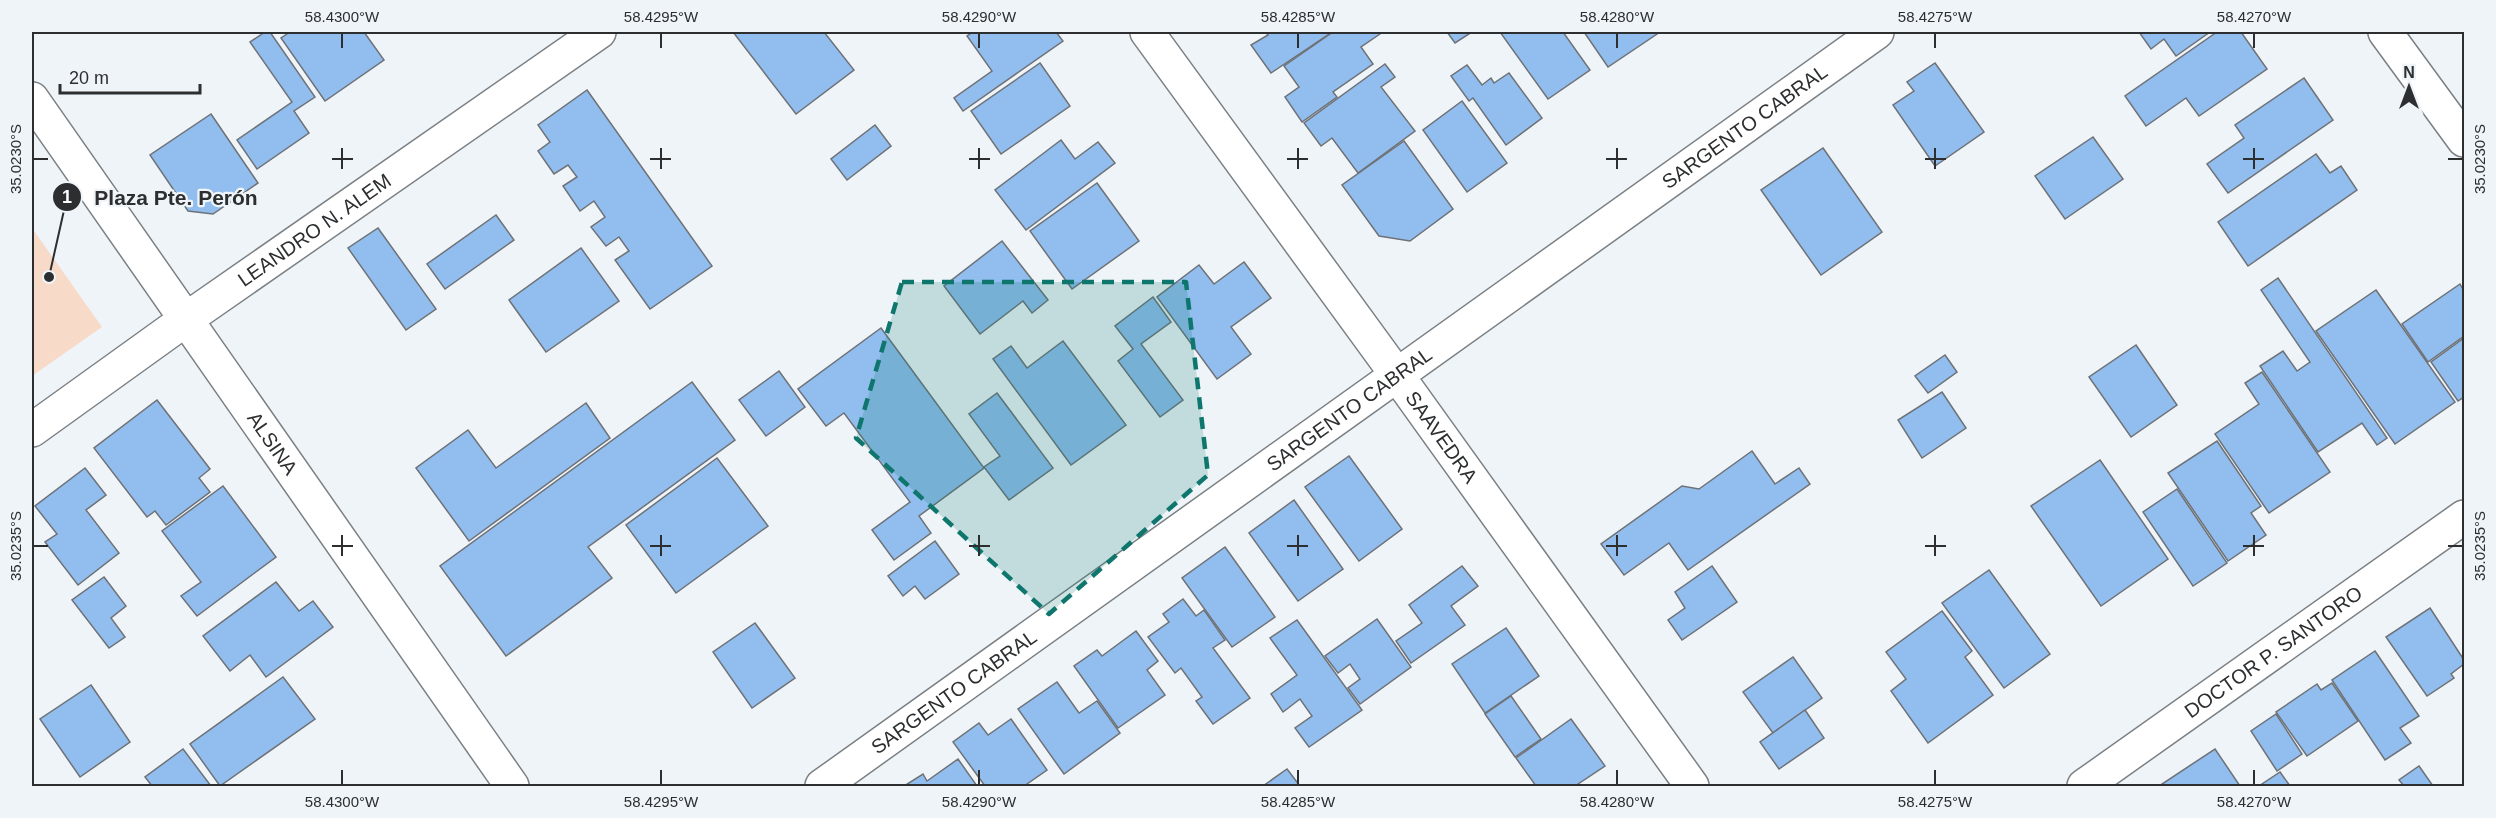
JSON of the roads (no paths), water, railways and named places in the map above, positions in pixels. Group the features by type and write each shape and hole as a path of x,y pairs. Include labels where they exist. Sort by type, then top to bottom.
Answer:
{"street":[{"name":"LEANDRO N. ALEM","path":"32,430 185,320 599,32"},
{"name":"SAAVEDRA","path":"1147,32 1692,786"},
{"name":"SARGENTO CABRAL","path":"822,786 1877,32"},
{"path":"2385,32 2464,140"},
{"name":"ALSINA","path":"32,99 512,786"},
{"name":"DOCTOR P. SANTORO","path":"2084,786 2464,517"}],"place":[{"name":"Plaza Pte. Perón","path":"49,277"}]}
